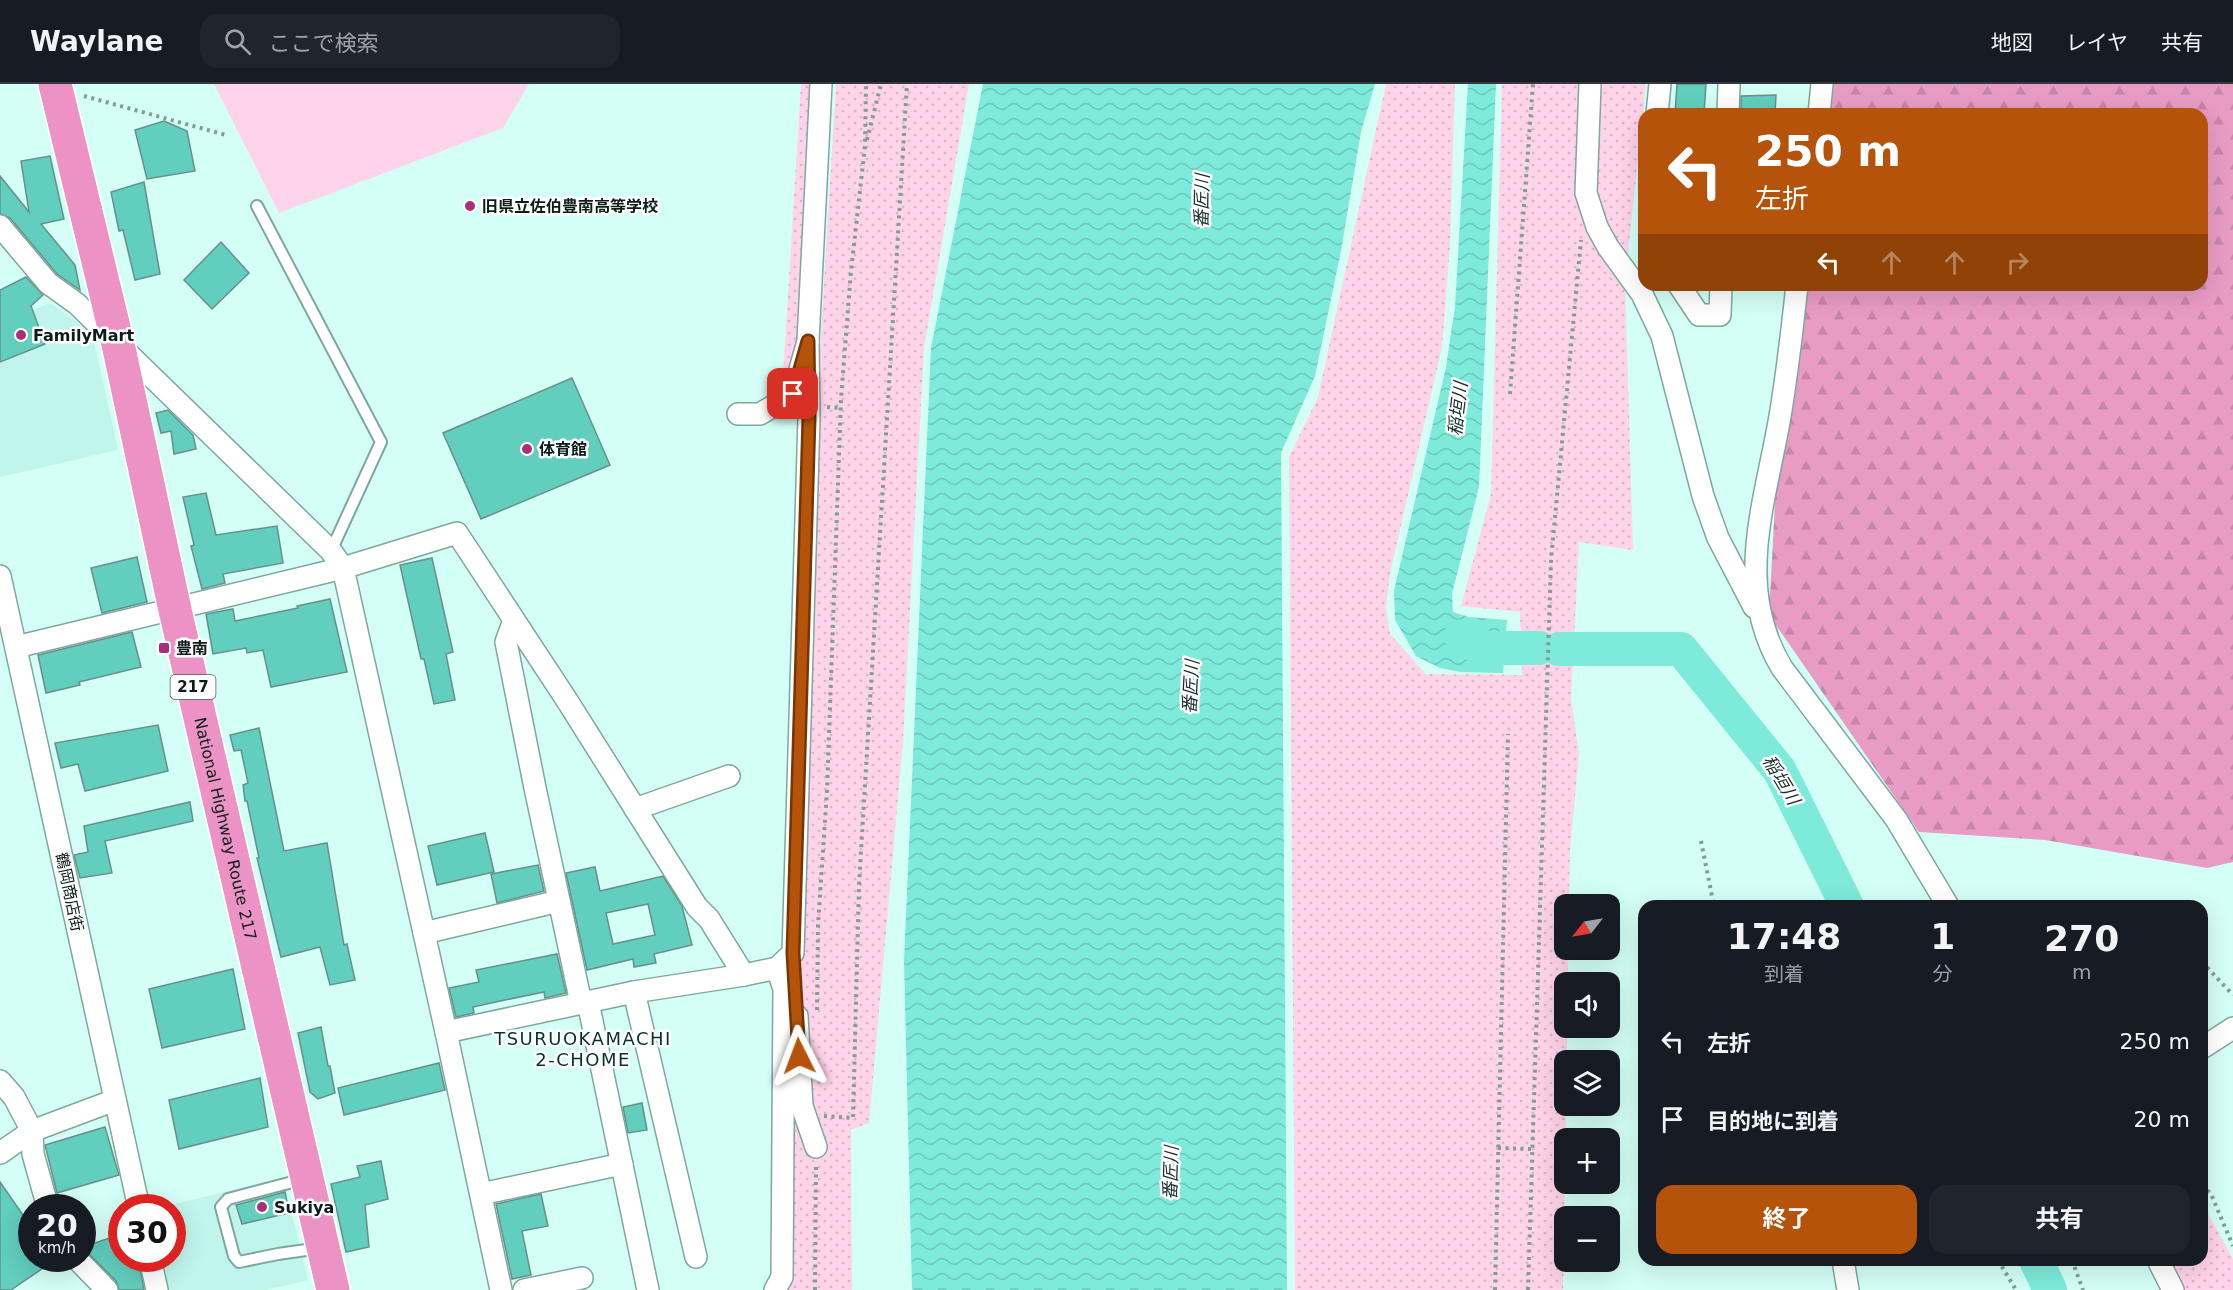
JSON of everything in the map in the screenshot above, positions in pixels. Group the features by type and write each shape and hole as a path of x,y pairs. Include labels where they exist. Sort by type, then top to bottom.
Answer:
{"highway":[{"name":"National Highway Route 217","path":"64,88 175,610 333,1290"}],"street":[{"path":"816,1147 802,1106 793,953 809,418 808,341 821,84"},
{"path":"1590,84 1586,194 1597,227 1608,247 1638,288"},
{"path":"1658,108 1660,84"},
{"path":"1728,108 1729,84"},
{"path":"1820,108 1822,84"},
{"path":"0,226 48,283 77,304 337,559 424,933 501,1290"},
{"path":"1640,291 1662,336 1703,496 1718,538 1762,622 1772,651 1782,668 1896,819 1944,900"},
{"path":"1683,291 1698,315 1720,315 1721,291"},
{"path":"1762,622 1755,564 1758,529 1783,400 1796,291"},
{"path":"738,414 760,414 793,394 808,341"},
{"path":"16,647 175,610 337,559 457,533 697,907 709,919 744,975"},
{"name":"鶴岡商店街","path":"0,576 136,1194"},
{"path":"514,620 506,642 559,901 584,1002 648,1290"},
{"path":"635,809 729,776"},
{"path":"424,933 559,901"},
{"path":"446,1032 634,992 777,969 793,953"},
{"path":"776,1290 782,1277 784,989 777,969"},
{"path":"634,992 696,1257"},
{"path":"2208,1044 2233,1028"},
{"path":"0,1081 14,1097 32,1131 33,1154 44,1194"},
{"path":"0,1153 32,1131 115,1100"},
{"path":"481,1194 621,1164"},
{"path":"1844,1266 1848,1290"},
{"path":"2161,1266 2173,1290"},
{"path":"90,1272 107,1290"},
{"path":"153,1272 157,1290"},
{"path":"524,1290 582,1278"}],"lane":[{"path":"257,206 381,442 337,559"},
{"path":"307,1178 228,1199 221,1207 234,1256 239,1263 278,1254 323,1248"}],"path":[{"path":"817,1020 818,926 826,801 842,399 851,271 865,146 866,84"},
{"path":"865,146 881,84"},
{"path":"815,1290 816,1116 853,1118 859,885 908,84"},
{"path":"1510,394 1533,84"},
{"path":"64,88 226,135"},
{"path":"1528,1290 1551,560 1586,194"},
{"path":"1495,1290 1508,734"},
{"path":"1701,841 1713,900"},
{"path":"2208,968 2233,995"},
{"path":"1498,1149 1533,1149"},
{"path":"2208,1191 2233,1246"},
{"path":"2002,1266 2016,1290"},
{"path":"2074,1266 2083,1290"}],"shaded area":[{"path":"214,84 529,84 503,128 279,213"},
{"path":"801,84 816,84 799,337 791,390 782,392"},
{"path":"836,84 969,84 924,348 903,741 869,1123 851,1130 852,1290 778,1290 788,1108 816,415"},
{"path":"1386,84 1455,84 1450,245 1442,347 1390,573 1386,608 1390,634 1426,674 1522,675 1520,612 1461,606 1491,494 1502,84 1646,84 1643,108 1638,108 1638,159 1625,281 1633,550 1579,542 1571,699 1579,754 1570,850 1569,894 1554,894 1554,960 1568,960 1568,972 1554,972 1554,1038 1567,1038 1567,1050 1554,1050 1554,1116 1566,1116 1566,1128 1554,1128 1554,1194 1565,1194 1564,1206 1554,1206 1554,1272 1563,1272 1563,1290 1295,1290 1289,457 1318,397"},
{"path":"50,303 92,333 118,450 0,477 0,323"},
{"path":"283,1178 308,1280 266,1290 164,1290 160,1272 186,1272 186,1201"},
{"path":"2208,1214 2233,1259 2233,1290 2182,1290 2169,1266 2208,1266"}],"green space":[{"path":"1834,84 2233,84 2233,862 2207,868 2045,840 1919,832 1769,615 1776,484 1804,291 2208,291 2208,108 1831,108"}],"water":[{"name":"番匠川","path":"983,84 1375,84 1361,132 1341,251 1315,376 1281,453 1287,1290 912,1290 904,961 931,348"},
{"path":"1468,84 1496,84 1479,487 1452,594 1453,612 1469,617 1507,620 1503,673 1461,672 1440,668 1416,656 1395,620 1394,591 1446,367 1455,307"}],"building":[{"path":"1677,84 1706,84 1704,108 1675,108"},
{"path":"1776,95 1775,108 1741,108 1741,96"},
{"path":"164,121 187,131 195,171 147,179 135,130"},
{"path":"50,156 64,219 41,224 75,265 80,290 57,274 10,218 0,214 0,176 29,212 21,161"},
{"path":"144,182 160,274 135,280 123,230 119,231 111,192"},
{"path":"221,242 249,273 212,309 184,280"},
{"path":"26,277 43,295 31,306 45,344 0,362 0,290"},
{"name":"体育館","path":"572,378 610,465 481,519 443,433"},
{"path":"168,410 193,435 196,449 174,454 171,431 161,433 156,413"},
{"path":"206,493 216,535 277,526 283,563 223,574 225,583 202,589 191,546 194,545 183,497"},
{"path":"137,557 147,602 102,613 91,568"},
{"path":"432,558 453,652 446,654 455,700 434,704 424,659 421,659 400,565"},
{"path":"330,599 347,672 271,687 263,650 247,653 246,648 213,654 206,614 233,609 235,621"},
{"path":"132,632 141,667 79,682 80,685 46,693 38,655"},
{"path":"158,725 168,771 85,791 78,764 61,768 55,743"},
{"path":"259,728 284,851 327,843 344,945 347,944 355,980 330,985 320,947 281,957 257,858 259,858 247,801 245,801 243,785 248,783 241,750 234,751 230,735"},
{"path":"190,802 193,821 105,841 112,873 80,878 74,855 88,852 84,826"},
{"path":"485,833 494,872 437,885 428,846"},
{"path":"538,865 544,891 497,903 491,874"},
{"path":"595,867 600,891 663,876 682,906 692,945 654,954 656,963 634,967 633,959 587,970 566,873","holes":["648,904 655,935 613,944 606,913"]},
{"path":"557,954 566,993 545,998 544,992 505,1000 473,1007 474,1013 456,1017 449,988 479,982 476,970"},
{"path":"233,969 245,1029 162,1048 149,989"},
{"path":"321,1027 335,1093 318,1099 310,1092 298,1033"},
{"path":"439,1063 445,1090 344,1115 338,1088"},
{"path":"260,1078 268,1127 179,1149 169,1100"},
{"path":"642,1103 647,1130 628,1133 623,1107"},
{"path":"105,1127 119,1175 57,1193 45,1145"},
{"path":"381,1161 388,1199 365,1205 369,1247 346,1252 331,1184 360,1177 357,1166"},
{"path":"0,1182 18,1208 18,1272 37,1272 11,1290 0,1290"},
{"name":"Sukiya","path":"285,1192 289,1213 242,1224 236,1205"},
{"path":"541,1194 548,1226 522,1231 531,1275 512,1279 496,1204"},
{"path":"108,1239 108,1272 141,1272 144,1290 119,1290 116,1281 96,1261 96,1242"}],"waterway":[{"name":"稲垣川","path":"1461,636 1480,648 1539,648"},
{"name":"稲垣川","path":"1559,649 1681,649 1780,771 1844,900"},
{"name":"稲垣川","path":"2039,1266 2050,1290"}],"place":[{"name":"旧県立佐伯豊南高等学校","path":"470,206"},
{"name":"FamilyMart","path":"21,335"},
{"name":"体育館","path":"527,449"},
{"name":"豊南","path":"164,648"},
{"name":"Sukiya","path":"262,1207"}],"district":[{"name":"TSURUOKAMACHI 2-CHOME","path":"583,1049"}],"route":[{"path":"793,394 808,341 809,418 793,953 799,1056"}]}
